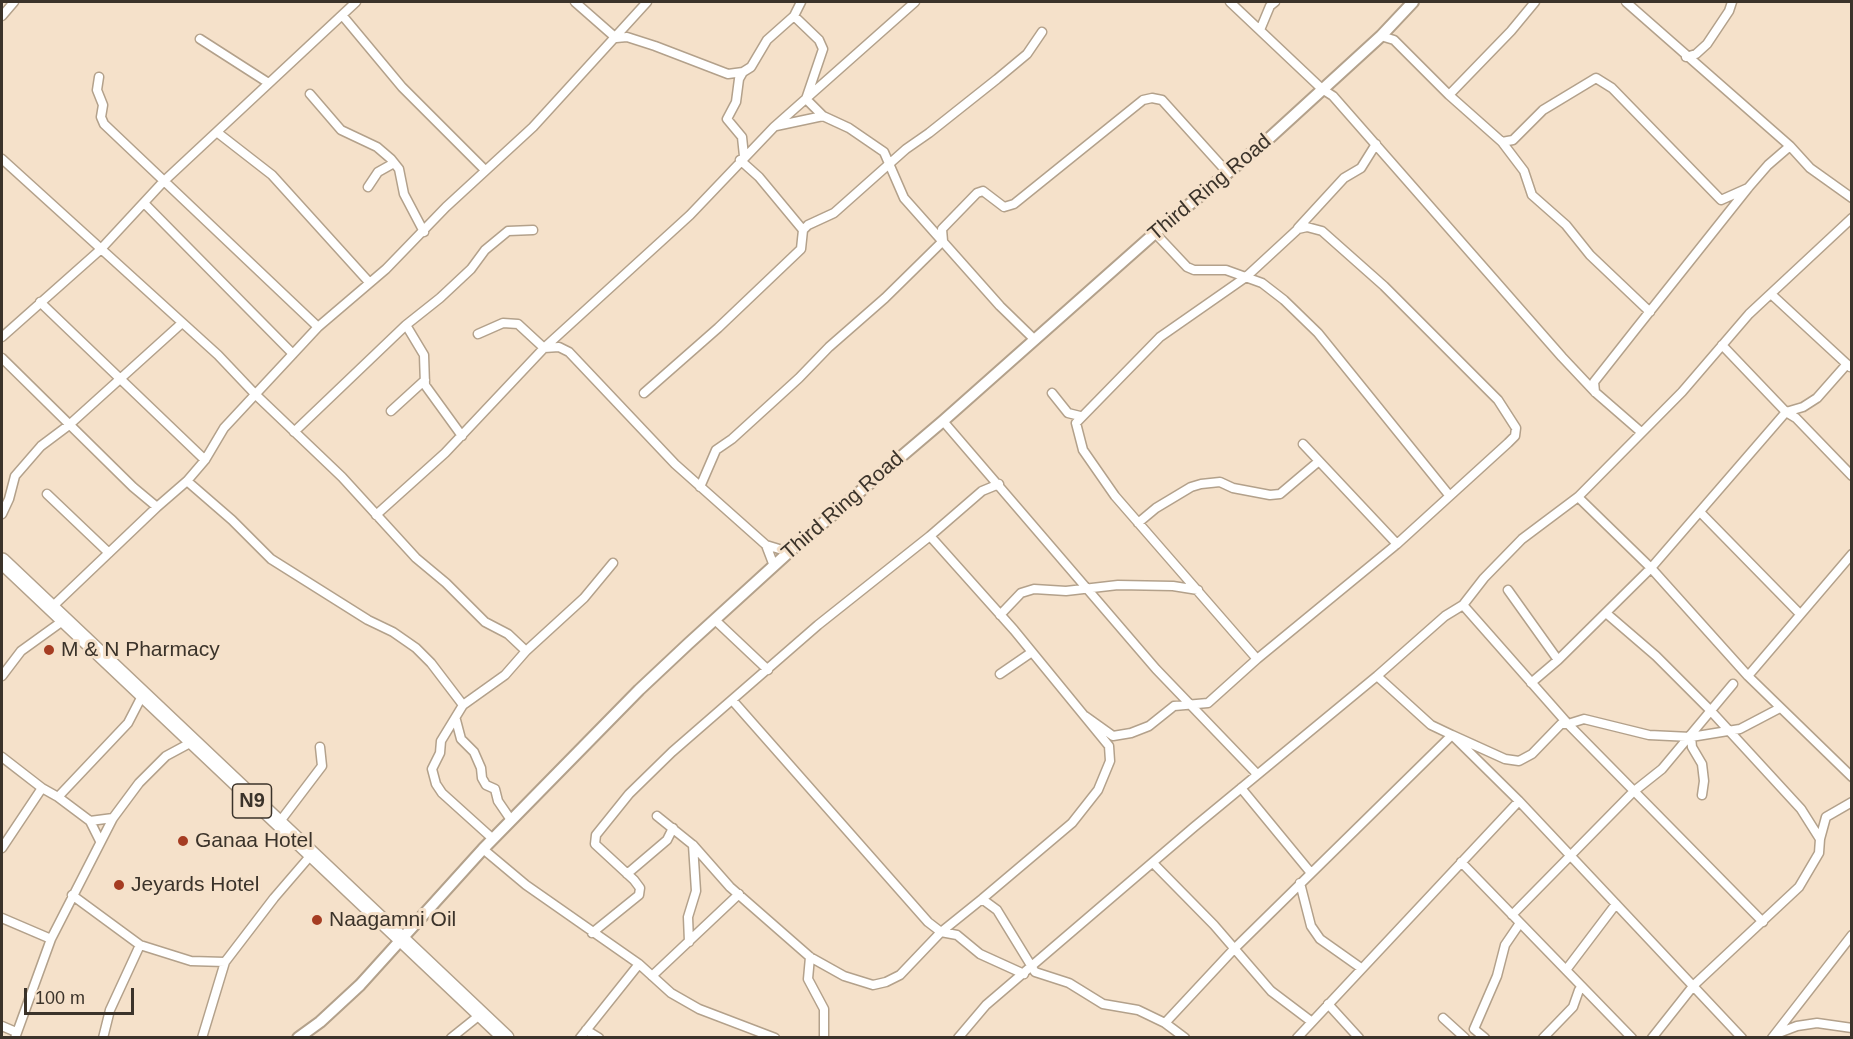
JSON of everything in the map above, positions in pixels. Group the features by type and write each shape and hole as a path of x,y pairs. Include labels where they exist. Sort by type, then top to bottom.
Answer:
{"highway":[{"name":"N9","path":"2,561 506,1038"}],"street":[{"path":"2,16 14,2"},
{"path":"2,337 100,250 164,182 218,133 267,82 356,2"},
{"path":"575,2 616,38 627,37 728,74 741,75"},
{"path":"51,608 187,481 205,460 224,428 318,327 386,269 484,170 533,127 647,2"},
{"path":"644,393 718,328 801,249 803,230 742,158 742,137 727,119 737,95 741,75 751,67 767,40 794,16 799,3 787,2"},
{"path":"376,515 462,436 544,348 690,215 774,127 915,2"},
{"path":"1230,2 1322,89 1333,96 1519,309 1595,392 1641,432"},
{"path":"1260,30 1270,6 1275,2"},
{"name":"Third Ring Road","path":"298,1038 320,1022 360,985 483,849 639,690 789,552 943,421 1155,233 1265,142 1381,36 1413,2"},
{"path":"1449,95 1511,31 1534,2"},
{"path":"1626,2 1790,146 1810,168 1851,198"},
{"path":"1686,57 1696,54 1707,44 1729,11 1732,2"},
{"path":"342,15 402,87 484,170"},
{"path":"794,16 819,40 823,49 806,99"},
{"path":"803,230 834,213 889,163 1020,60 1036,44 1042,32"},
{"path":"1381,36 1394,40 1449,95 1502,142 1524,171 1532,195 1566,225 1590,255 1650,312"},
{"path":"200,39 267,82"},
{"path":"728,74 737,95"},
{"path":"99,77 97,90 104,105 101,117 104,124 318,327"},
{"path":"1502,142 1513,140 1544,110 1596,78 1612,88 1721,200 1748,188"},
{"path":"310,94 341,130 382,150 394,163 401,175 404,194 424,232"},
{"path":"806,99 823,116 876,144 884,152 904,198 1000,306 1035,340"},
{"path":"943,241 942,229 977,193 983,191 1004,207 1014,204 1143,100 1162,100 1227,172"},
{"path":"774,127 823,116"},
{"path":"218,133 272,176 368,282"},
{"path":"1257,659 1115,496 1083,450 1076,423 1080,416 1160,337 1246,277 1298,229 1344,178 1360,168 1376,144"},
{"path":"1595,392 1594,382 1748,188 1768,165 1790,146"},
{"path":"2,159 218,355 255,394 342,477 416,558 446,583 485,622 508,634 526,651"},
{"path":"368,187 378,172 394,163"},
{"path":"144,203 293,354"},
{"path":"958,1038 986,1005 1257,774 1377,676 1445,616 1463,605 1484,578 1522,539 1578,497 1771,294 1851,218"},
{"path":"1085,716 1113,736 1149,726 1174,706 1209,703 1257,659 1397,544 1515,436 1516,428 1498,400 1353,258 1322,231 1306,227 1298,229"},
{"path":"294,432 406,325 471,269 485,250 508,231 533,230"},
{"path":"1155,233 1187,267 1194,270 1226,270 1262,283 1284,300 1318,333 1449,495"},
{"path":"700,487 716,450 799,378 943,241"},
{"path":"1531,683 1558,660 1652,568 1786,412 1803,407 1817,398 1849,366 1771,294"},
{"path":"40,302 205,460"},
{"path":"2,514 15,476 41,446 69,424 182,323"},
{"path":"478,334 503,323 518,324 544,348"},
{"path":"406,325 424,355 425,385 462,436"},
{"path":"1722,345 1851,476"},
{"path":"544,348 559,346 569,351 609,396 700,487 766,545 789,552"},
{"path":"2,358 133,487 157,507"},
{"path":"391,411 425,380"},
{"path":"1052,393 1068,413 1080,416"},
{"path":"943,421 1156,669 1257,774"},
{"path":"1303,444 1397,544"},
{"path":"1138,523 1156,508 1191,487 1201,484 1220,482 1233,488 1270,495 1280,494 1318,461"},
{"path":"982,491 988,473"},
{"path":"187,481 232,520 271,559 416,648 432,663 463,705"},
{"path":"592,933 639,895 640,888 595,844 596,835 622,802 656,768 827,618 930,536 982,491 999,484"},
{"path":"47,494 109,553"},
{"path":"1578,497 1652,568 1748,676 1851,777"},
{"path":"1701,513 1800,614"},
{"path":"657,816 693,845 739,894 810,957 844,976 873,985 900,975 941,932 1072,823 1098,790 1110,761 1109,746 1032,652 930,536"},
{"path":"766,545 774,566"},
{"path":"1748,676 1851,554"},
{"path":"493,839 442,793 436,784 432,769 440,753 441,741 456,720 463,705 505,675 526,651 584,598 613,563"},
{"path":"1173,586 1182,572"},
{"path":"1000,615 1022,593 1034,589 1066,591 1118,585 1173,586 1199,591"},
{"path":"1508,590 1558,660"},
{"path":"1463,605 1568,724 1762,922"},
{"path":"1605,613 1656,656 1710,711 1801,809 1820,839"},
{"path":"2,676 21,651 64,620"},
{"path":"716,620 768,670"},
{"path":"1000,674 1032,652"},
{"path":"1377,676 1431,725 1505,759 1519,761 1532,754 1561,723 1568,724 1584,718 1648,735 1691,737 1740,729 1780,708"},
{"path":"1512,915 1633,792 1662,769 1733,684"},
{"path":"58,797 128,723 143,694"},
{"path":"733,701 750,717 928,922 941,932 957,935 980,954 1027,971 1069,982 1103,1004 1138,1010 1165,1023 1185,1038"},
{"path":"1207,722 1209,703"},
{"path":"456,720 461,739 474,752 481,768 482,778 486,785 495,789 498,801 511,820"},
{"path":"1452,735 1519,801 1742,1038"},
{"path":"1165,1023 1234,949 1452,735"},
{"path":"1691,737 1692,747 1702,764 1704,781 1702,795"},
{"path":"2,1026 16,1035 51,939 113,818 139,783 166,756 192,742"},
{"path":"278,824 322,766 321,747"},
{"path":"2,757 90,821 100,841"},
{"path":"2,848 42,788"},
{"path":"1241,788 1311,873"},
{"path":"1297,1038 1519,801"},
{"path":"1808,821 1827,817 1851,802"},
{"path":"1652,1038 1694,985 1799,887 1819,853 1820,839 1827,817"},
{"path":"90,821 113,818"},
{"path":"627,874 667,840 673,828"},
{"path":"689,942 688,917 696,891 693,845"},
{"path":"483,849 526,885 639,964 671,993 693,1006 775,1038"},
{"path":"202,1038 225,962 274,898 311,855"},
{"path":"1461,862 1632,1038"},
{"path":"1153,863 1214,925 1271,991 1312,1022"},
{"path":"1300,883 1311,926 1320,939 1361,968"},
{"path":"652,976 739,894"},
{"path":"72,895 140,945 191,961 225,962"},
{"path":"982,899 997,910 1027,971"},
{"path":"1566,970 1616,904"},
{"path":"2,918 51,939"},
{"path":"1485,1038 1474,1029 1497,976 1505,945 1520,923"},
{"path":"1773,1036 1851,935"},
{"path":"103,1038 110,1010 140,945"},
{"path":"810,957 808,979 824,1008 824,1038"},
{"path":"599,1038 583,1034 639,964"},
{"path":"1543,1038 1573,1007 1579,990"},
{"path":"1328,1004 1359,1038"},
{"path":"451,1038 481,1014"},
{"path":"1443,1018 1465,1038"},
{"path":"1773,1036 1797,1026 1816,1023 1851,1028"}],"place":[{"name":"M & N Pharmacy","path":"49,650"},
{"name":"Ganaa Hotel","path":"183,841"},
{"name":"Jeyards Hotel","path":"119,885"},
{"name":"Naagamni Oil","path":"317,920"}]}
